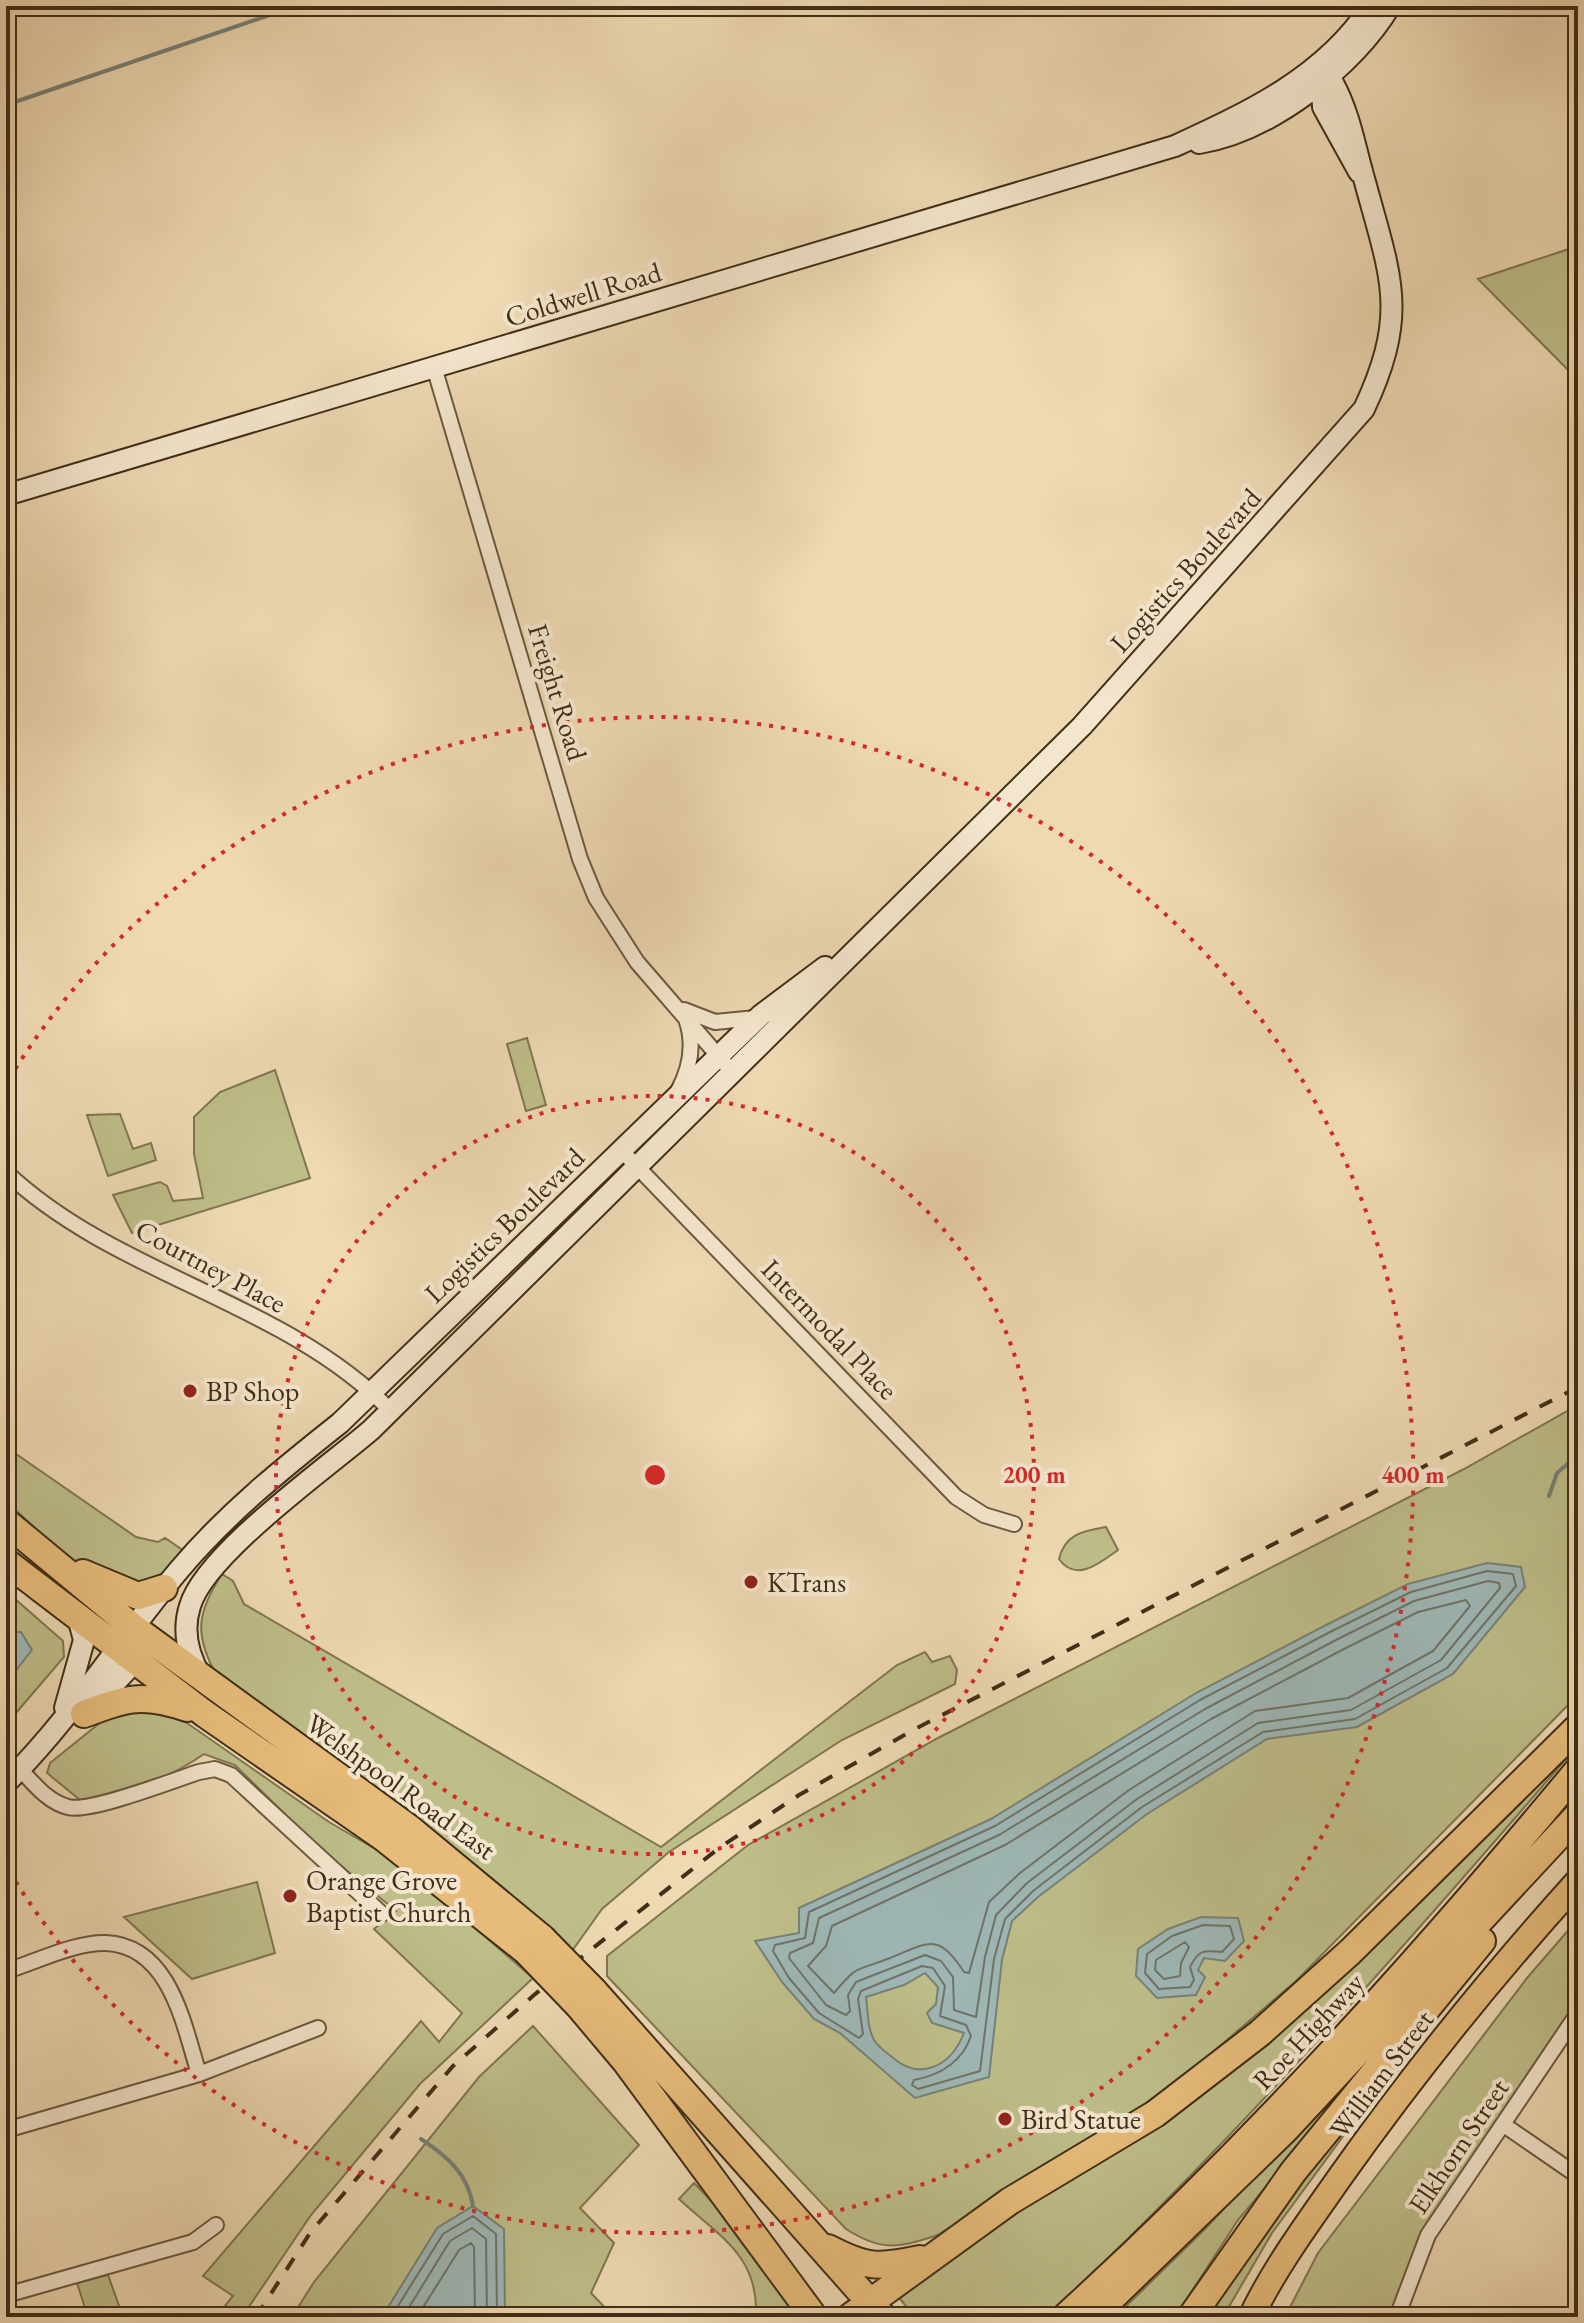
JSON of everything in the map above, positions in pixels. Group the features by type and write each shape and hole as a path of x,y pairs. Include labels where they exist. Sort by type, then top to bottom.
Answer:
{"highway":[{"path":"6,1509 78,1570 94,1579 138,1596 164,1588"},
{"name":"Welshpool Road East","path":"6,1522 205,1714 534,1944"},
{"name":"Welshpool Road East","path":"6,1562 79,1621 203,1681 409,1828 534,1944 586,1998 814,2241 867,2312"},
{"path":"68,1721 126,1699 142,1697 205,1714"},
{"path":"867,2312 931,2256 1010,2201 1155,2114 1260,2033 1350,1952 1578,1727"},
{"name":"Roe Highway","path":"1065,2317 1190,2200 1377,2004 1578,1770"},
{"path":"1191,2317 1293,2172 1409,2034 1578,1817"},
{"name":"Roe Highway","path":"1092,2317 1285,2130 1578,1817"},
{"name":"Welshpool Road East","path":"586,1998 626,2062 814,2317"},
{"path":"814,2241 856,2263 881,2267 931,2256"},
{"path":"785,2277 798,2317"}],"main road":[{"name":"William Street","path":"1251,2317 1289,2250 1373,2131 1478,1995 1578,1881"},
{"name":"William Street","path":"1267,2317 1300,2258 1385,2138 1491,2001 1578,1901"}],"street":[{"path":"1292,95 1323,107 1326,77 1371,6"},
{"path":"1326,77 1359,46 1391,6"},
{"name":"Coldwell Road","path":"6,495 1175,146 1228,138 1292,95 1326,77"},
{"name":"Logistics Boulevard","path":"203,1681 194,1665 186,1633 190,1606 208,1577 247,1534 371,1430 1082,726 1364,409 1385,362 1393,306 1387,256 1364,178 1356,138 1326,77"},
{"name":"Logistics Boulevard","path":"1323,107 1364,178"},
{"name":"Freight Road","path":"434,367 580,859 596,898 637,962 680,1008 733,1073"},
{"name":"Logistics Boulevard","path":"13,1776 68,1721 134,1645 164,1588 253,1493 340,1423 759,1017 872,932"},
{"name":"Freight Road","path":"680,1008 715,1022 759,1017"},
{"name":"Freight Road","path":"666,1107 690,1066 691,1044 680,1008"},
{"name":"Intermodal Place","path":"622,1151 956,1497 984,1515 1014,1524"},
{"name":"Courtney Place","path":"6,1172 28,1192 69,1220 308,1346 371,1391 390,1410"},
{"path":"68,1721 84,1640 79,1621"},
{"path":"13,1776 70,1808 90,1806 215,1769 231,1775 382,1914"},
{"path":"6,1971 105,1943 131,1952 158,1972 173,1990 199,2074"},
{"name":"Elkhorn Street","path":"1397,2317 1428,2235 1578,2013"},
{"path":"6,2130 199,2074 318,2028"},
{"path":"1504,2125 1578,2176"},
{"path":"6,2295 193,2242 216,2225"}],"green space":[{"path":"1578,246 1578,380 1478,279"},
{"path":"527,1038 546,1105 526,1111 507,1044"},
{"path":"275,1070 310,1178 132,1233 113,1195 160,1182 167,1186 173,1201 203,1198 194,1154 194,1117 220,1092"},
{"path":"120,1114 133,1149 151,1143 156,1160 108,1176 87,1115"},
{"path":"1578,1405 1578,1695 1296,1981 1174,2085 938,2235 890,2246 870,2241 846,2229 607,1976 607,1956 748,1845 938,1738 1464,1469"},
{"path":"6,1447 136,1537 158,1542 165,1538 184,1551 153,1583 110,1582 81,1568 6,1502"},
{"path":"1106,1527 1118,1550 1104,1560 1088,1568 1073,1570 1059,1559 1070,1539 1083,1532"},
{"path":"222,1574 233,1581 244,1604 661,1847 897,1665 925,1652 932,1662 950,1656 957,1670 955,1684 842,1740 669,1852 602,1909 572,1951 216,1674 204,1647 201,1624 207,1600"},
{"path":"6,1591 63,1641 64,1657 10,1720 6,1718"},
{"path":"151,1707 187,1723 329,1822 401,1864 533,1978 420,2084 311,2215 242,2317 216,2317 233,2296 203,2276 421,2021 439,2042 462,2013 374,1929 396,1911 318,1847 235,1765 204,1754 145,1785 113,1795 80,1800 47,1773 50,1763 106,1718"},
{"path":"1578,1745 1450,1893 1254,2110 1047,2317 915,2317 896,2294 945,2252 1174,2111"},
{"path":"257,1882 275,1953 192,1979 124,1917"},
{"path":"1578,1919 1578,2003 1504,2125 1428,2235 1397,2317 1285,2317 1318,2253 1527,1978"},
{"path":"1457,1960 1238,2220 1175,2317 1115,2317 1204,2230"},
{"path":"1425,2025 1272,2233 1223,2317 1205,2317 1258,2234"},
{"path":"533,2026 639,2145 580,2208 614,2243 591,2293 614,2317 292,2317 314,2282 479,2077"},
{"path":"694,2183 785,2277 798,2317 756,2317 751,2278 744,2263 722,2237 679,2199"},
{"path":"108,2275 123,2317 88,2317 77,2283"}],"water":[{"path":"1487,1563 1521,1567 1525,1587 1453,1674 1357,1727 1267,1739 1147,1814 1038,1897 1012,1921 1002,1960 989,2077 915,2098 840,2033 814,2019 782,1982 755,1941 799,1933 799,1908 991,1819 1196,1693 1408,1584","holes":["925,1973 938,1987 936,2004 927,2013 932,2023 964,2033 943,2062 934,2067 913,2068 882,2049 874,2040 866,1997 904,1985"]},
{"path":"6,1632 21,1632 32,1650 6,1683"},
{"path":"1201,1917 1238,1918 1244,1941 1225,1961 1204,1958 1198,1970 1205,1977 1196,1995 1157,1998 1136,1976 1138,1949 1168,1929"},
{"path":"473,2206 504,2229 505,2317 382,2317 437,2228"}],"waterway":[{"path":"6,105 296,6"},
{"path":"1549,1496 1557,1473 1578,1455"},
{"path":"421,2139 455,2167 466,2184 473,2206"}],"railway":[{"path":"256,2317 310,2233 453,2066 534,1995 719,1848 799,1795 915,1729 1578,1387"}],"place":[{"name":"BP Shop","path":"190,1391"},
{"name":"KTrans","path":"751,1582"},
{"name":"Orange Grove Baptist Church","path":"290,1896"},
{"name":"Bird Statue","path":"1005,2119"}]}
